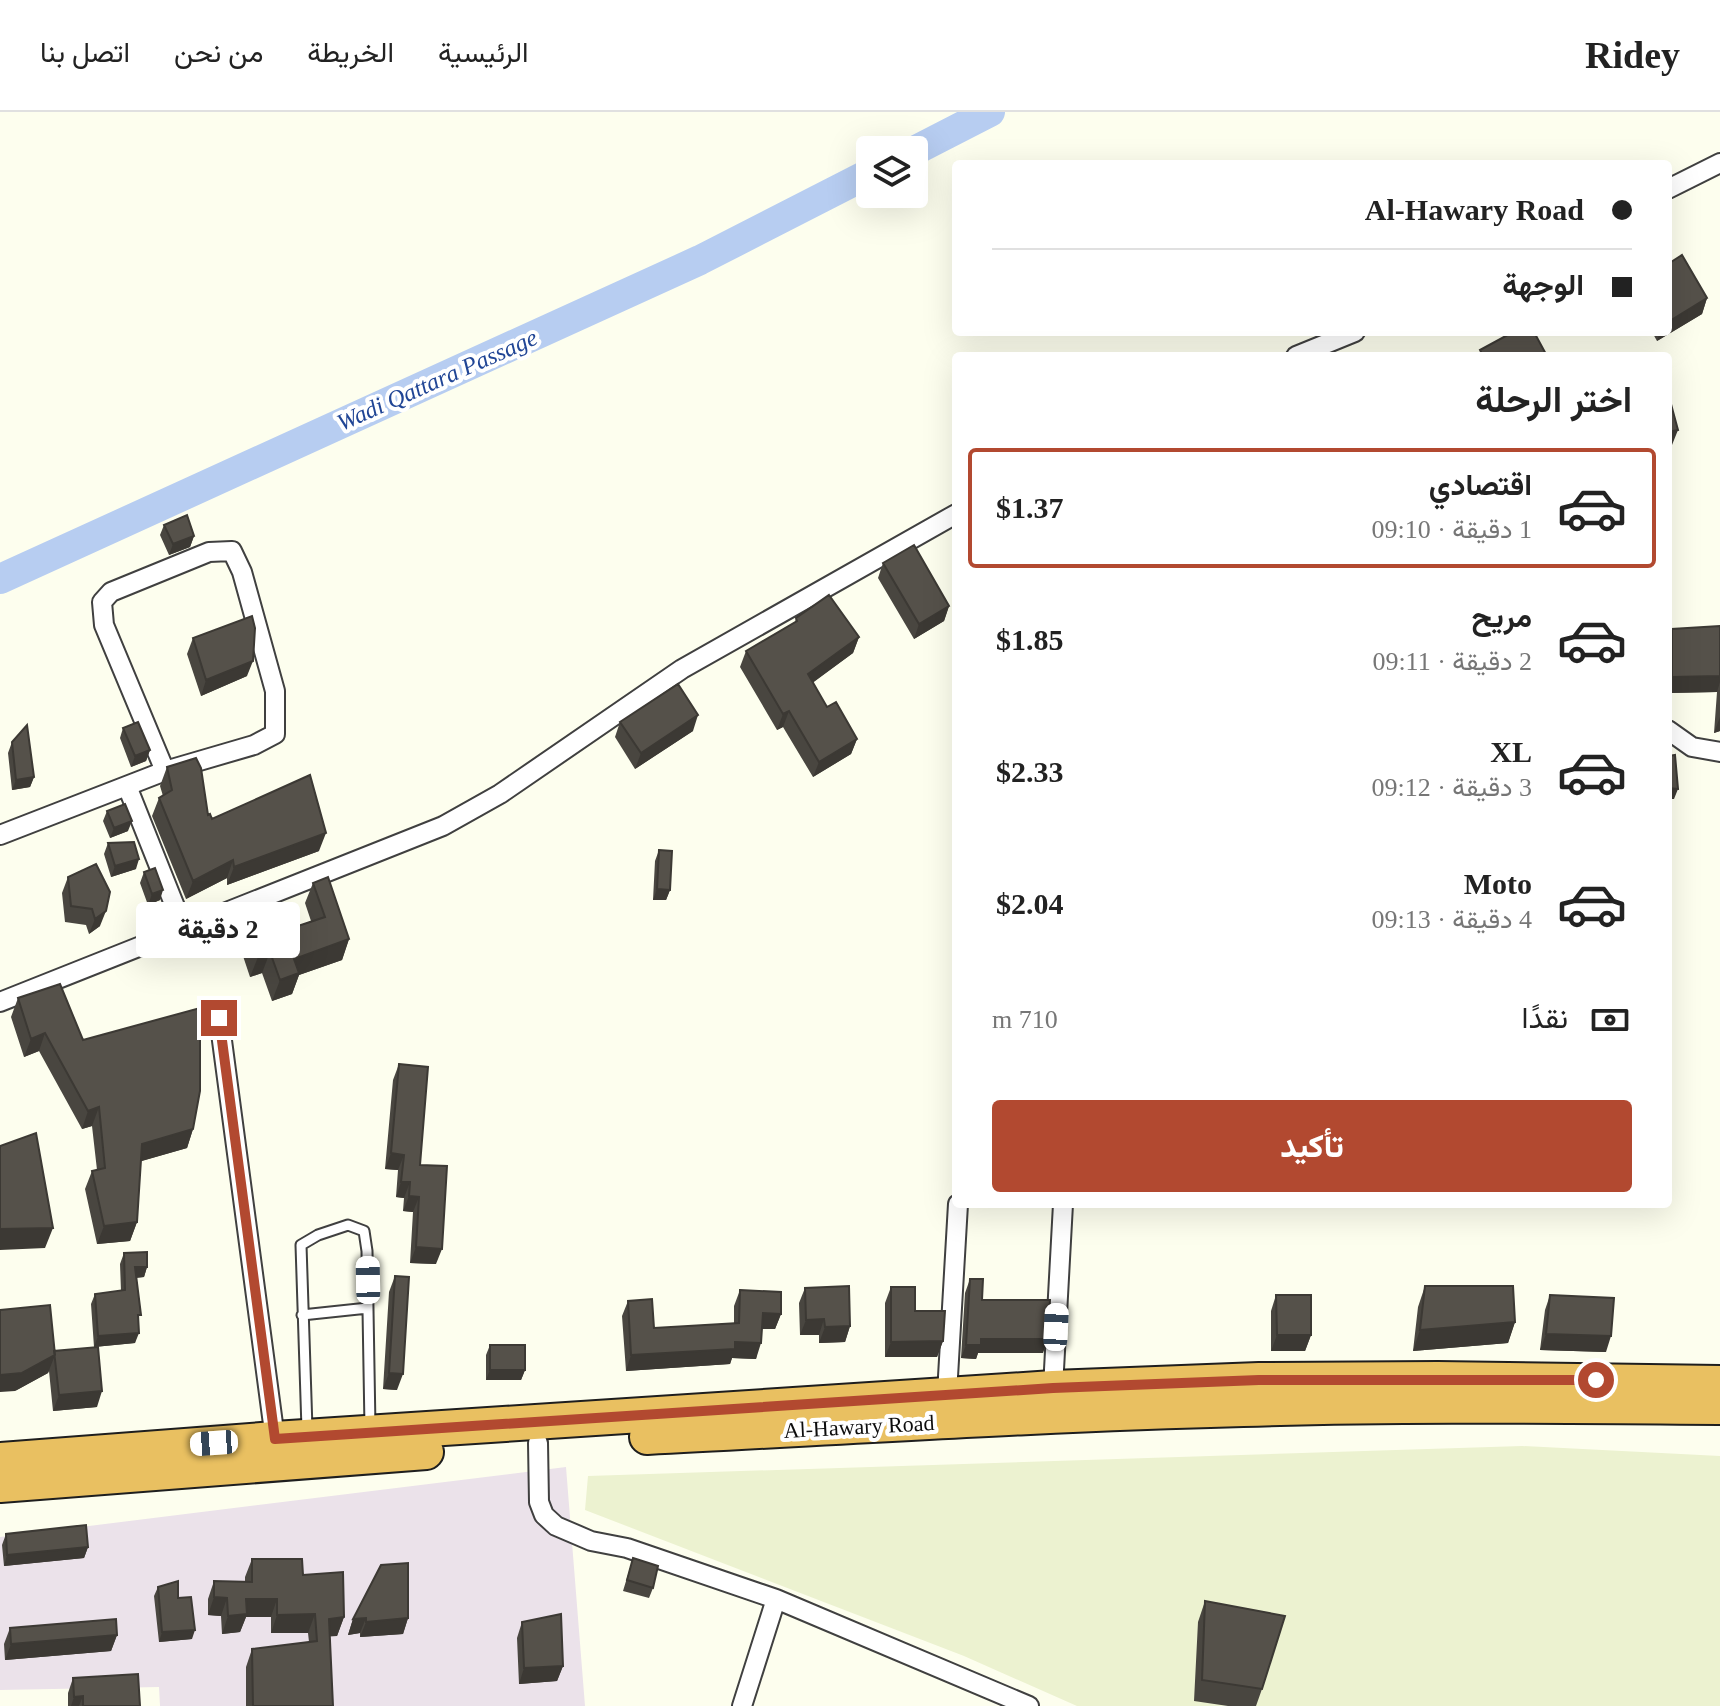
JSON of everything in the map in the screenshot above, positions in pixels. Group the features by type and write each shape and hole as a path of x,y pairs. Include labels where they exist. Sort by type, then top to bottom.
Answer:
{"highway":[{"name":"Al-Hawary Road","path":"0,1460 1053,1388 1259,1380 1720,1383"},
{"name":"Al-Hawary Road","path":"0,1485 538,1443 1092,1414 1402,1405 1720,1407"}],"street":[{"path":"1672,187 1720,163"},
{"path":"1306,352 1345,336"},
{"path":"0,1002 443,826 500,794 682,669 952,516"},
{"path":"0,835 165,771 254,745 275,734 275,691 242,572 232,551 209,552 111,592 102,602 104,625 165,771"},
{"path":"1672,733 1692,747 1720,752"},
{"path":"127,786 184,929"},
{"path":"219,1018 291,1438"},
{"path":"947,1394 958,1208"},
{"path":"1053,1388 1063,1208"},
{"path":"538,1443 539,1502 544,1515 556,1526 591,1541 627,1548 776,1599 1029,1706"},
{"path":"742,1706 776,1599"}],"lane":[{"path":"291,1438 302,1315 301,1245 318,1235 348,1225 364,1231 367,1251 370,1433"},
{"path":"302,1315 368,1308"}],"shaded area":[{"path":"566,1467 585,1706 160,1706 159,1687 0,1690 0,1537"}],"green space":[{"path":"1522,1446 1720,1456 1720,1706 1077,1706 964,1656 585,1510 588,1476"}],"building":[{"path":"1682,255 1707,298 1672,320 1672,261"},
{"path":"1506,336 1536,336 1545,352 1481,352"},
{"path":"1672,408 1678,430 1672,431"},
{"path":"187,515 194,536 173,544 164,525"},
{"path":"914,545 949,606 919,624 883,563"},
{"path":"829,595 859,637 808,674 827,707 836,702 857,739 819,762 789,711 783,714 746,651 797,621 796,618"},
{"path":"252,616 255,628 253,661 206,680 193,638"},
{"path":"1720,626 1720,676 1672,677 1672,629"},
{"path":"678,684 698,715 641,753 620,722"},
{"path":"138,722 150,750 135,756 123,728"},
{"path":"27,725 34,777 16,780 12,742"},
{"path":"1672,755 1675,755 1678,789 1672,788"},
{"path":"196,758 201,768 208,815 212,819 310,775 326,833 234,867 233,860 193,881 159,798 172,790 167,767"},
{"path":"125,804 132,821 114,828 107,811"},
{"path":"134,842 139,859 115,866 108,843"},
{"path":"659,850 672,851 670,890 657,889"},
{"path":"96,864 110,892 106,911 95,919 92,909 71,906 68,877"},
{"path":"155,868 163,890 152,894 144,872"},
{"path":"328,877 349,939 294,959 299,973 280,980 270,952 258,957 250,936 296,920 298,926 325,917 313,883"},
{"path":"60,984 83,1040 200,1008 200,1091 193,1129 142,1144 137,1222 104,1226 92,1171 105,1168 99,1107 88,1111 45,1033 31,1039 18,998"},
{"path":"399,1064 428,1067 420,1165 447,1166 442,1249 416,1247 419,1197 409,1196 410,1182 401,1182 404,1155 391,1153"},
{"path":"36,1133 53,1228 0,1229 0,1146"},
{"path":"147,1252 147,1267 135,1267 141,1315 138,1315 139,1333 98,1336 95,1294 125,1290 124,1253"},
{"path":"395,1276 409,1277 403,1374 389,1373"},
{"path":"970,1279 983,1279 982,1300 1050,1300 1048,1339 981,1339 981,1345 966,1345"},
{"path":"849,1286 850,1326 825,1327 824,1319 806,1320 805,1288"},
{"path":"1425,1286 1513,1286 1515,1322 1420,1330"},
{"path":"891,1287 915,1287 915,1311 945,1311 943,1341 891,1342"},
{"path":"740,1290 781,1292 781,1314 763,1313 761,1343 735,1342 735,1349 631,1355 628,1301 652,1299 654,1328 739,1323"},
{"path":"1276,1295 1311,1295 1311,1335 1277,1335"},
{"path":"1550,1295 1614,1298 1611,1336 1546,1334"},
{"path":"50,1305 55,1355 22,1373 0,1375 0,1310"},
{"path":"490,1345 525,1345 525,1370 490,1370"},
{"path":"98,1347 102,1391 59,1395 54,1351"},
{"path":"86,1525 88,1547 7,1555 6,1534"},
{"path":"633,1558 658,1566 653,1588 627,1580"},
{"path":"252,1559 302,1559 303,1575 343,1572 344,1617 329,1619 333,1706 253,1706 252,1649 317,1641 315,1614 277,1615 277,1599 246,1599 247,1614 228,1616 227,1598 214,1597 214,1581 252,1582"},
{"path":"408,1563 408,1618 366,1622 366,1618 353,1619 381,1565"},
{"path":"178,1581 178,1598 191,1597 195,1630 162,1632 158,1587"},
{"path":"1205,1601 1285,1616 1262,1689 1202,1680"},
{"path":"561,1614 563,1666 524,1668 522,1622"},
{"path":"116,1619 117,1635 11,1644 10,1628"},
{"path":"138,1674 140,1706 83,1706 83,1696 74,1697 73,1678"}],"waterway":[{"name":"Wadi Qattara Passage","path":"928,144 990,112"},
{"name":"Wadi Qattara Passage","path":"0,579 700,260 856,180"}],"route":[{"path":"219,1018 275,1439 1053,1388 1259,1380 1596,1380"}]}
